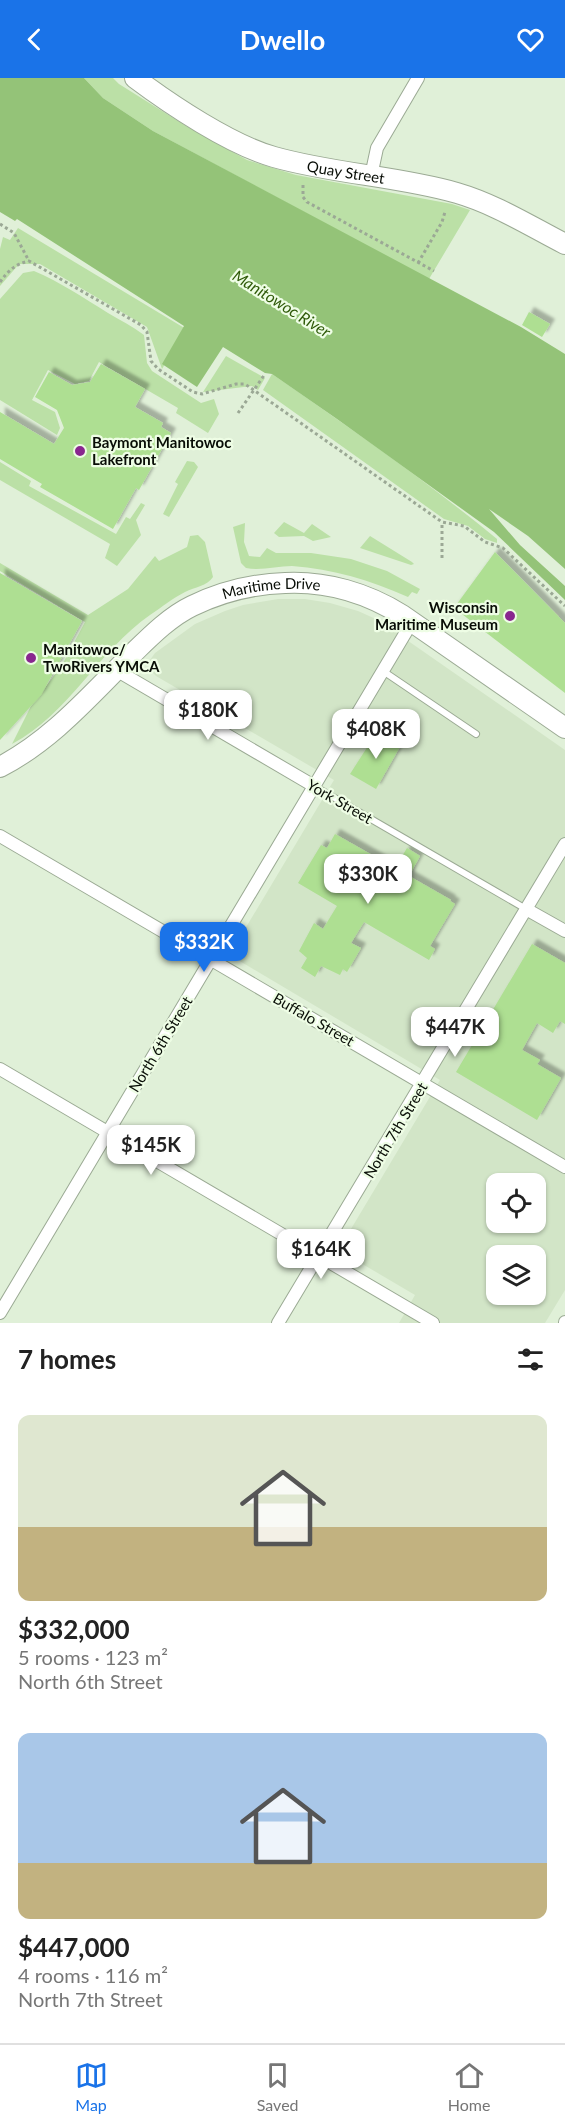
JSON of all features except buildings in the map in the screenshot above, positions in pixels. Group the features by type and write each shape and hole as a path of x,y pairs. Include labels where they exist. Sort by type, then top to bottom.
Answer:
{"main road":[{"name":"Quay Street","path":"135,78 190,115 246,146 271,156 300,164 458,193 565,244"},
{"name":"Maritime Drive","path":"0,767 23,754 57,729 165,625 190,607 231,591 266,584 302,583 348,590 384,604 565,728"}],"street":[{"path":"371,176 377,148 418,78"},
{"name":"North 6th Street","path":"0,1313 412,622"},
{"name":"York Street","path":"116,670 314,786"},
{"name":"Buffalo Street","path":"0,836 565,1167"},
{"name":"North 7th Street","path":"278,1323 565,844"},
{"name":"York Street","path":"526,909 565,932"},
{"path":"0,1070 433,1323"}],"lane":[{"path":"383,671 476,734"},
{"name":"York Street","path":"314,786 526,909"}],"path":[{"path":"303,185 303,197 307,202 434,271"},
{"path":"418,262 442,222 445,212"},
{"path":"0,224 14,233 28,261 141,325 147,332 151,361 158,369 193,392 202,394 236,384 245,384 442,522 464,526 485,542 503,548 565,606"},
{"path":"0,282 8,270 28,261"},
{"path":"238,414 265,374"},
{"path":"442,522 442,558"}],"shaded area":[{"path":"84,78 113,78 186,126 247,160 296,175 452,204 470,210 429,279 153,131 103,98"},
{"path":"18,228 186,329 162,369 147,327 40,264 19,264 0,286 0,249 3,237 10,240"},
{"path":"34,271 72,290 144,335 147,363 152,371 201,403 214,399 219,414 208,433 176,413 178,408 99,362 89,381 75,384 48,370 32,400 55,412 60,428 57,435 0,400 0,299 23,273"},
{"path":"226,356 265,378 258,390 252,386 203,392"},
{"path":"272,374 470,517 497,539 497,543 485,539 468,526 444,519 263,390"},
{"path":"187,461 194,462 198,467 169,517 163,514 178,484 175,482"},
{"path":"0,462 31,481 29,486 116,534 126,517 130,519 141,503 145,505 136,520 141,535 117,566 105,558 110,544 0,480"},
{"path":"284,522 304,533 312,524 331,537 313,541 304,536 279,537 274,533"},
{"path":"245,523 244,542 249,556 260,557 267,548 276,553 311,553 351,559 387,571 420,589 417,594 412,592 408,597 380,585 322,570 292,566 246,568 241,563 233,527"},
{"path":"198,535 205,542 213,577 204,584 176,597 131,630 50,716 12,744 31,706 62,665 85,622 0,571 0,563 88,615 128,589 155,556 159,561 187,547 190,536"},
{"path":"370,536 414,564 411,565 360,548"},
{"path":"278,599 305,599 358,611 378,620 565,750 565,1290 545,1323 399,1323 415,1295 342,1252 340,1248 440,1080 233,957 232,951 334,780 152,672 150,660 155,653 195,624 243,605"}],"water":[{"name":"Manitowoc River","path":"0,78 84,78 103,98 153,131 521,327 565,354 565,569 528,536 489,509 520,545 565,586 565,600 494,532 272,374 265,373 223,347 197,387 162,364 184,326 17,219 15,221 0,212"}],"place":[{"name":"Baymont Manitowoc Lakefront","path":"80,451"},
{"name":"Wisconsin Maritime Museum","path":"510,616"},
{"name":"Manitowoc/ TwoRivers YMCA","path":"31,658"}]}
